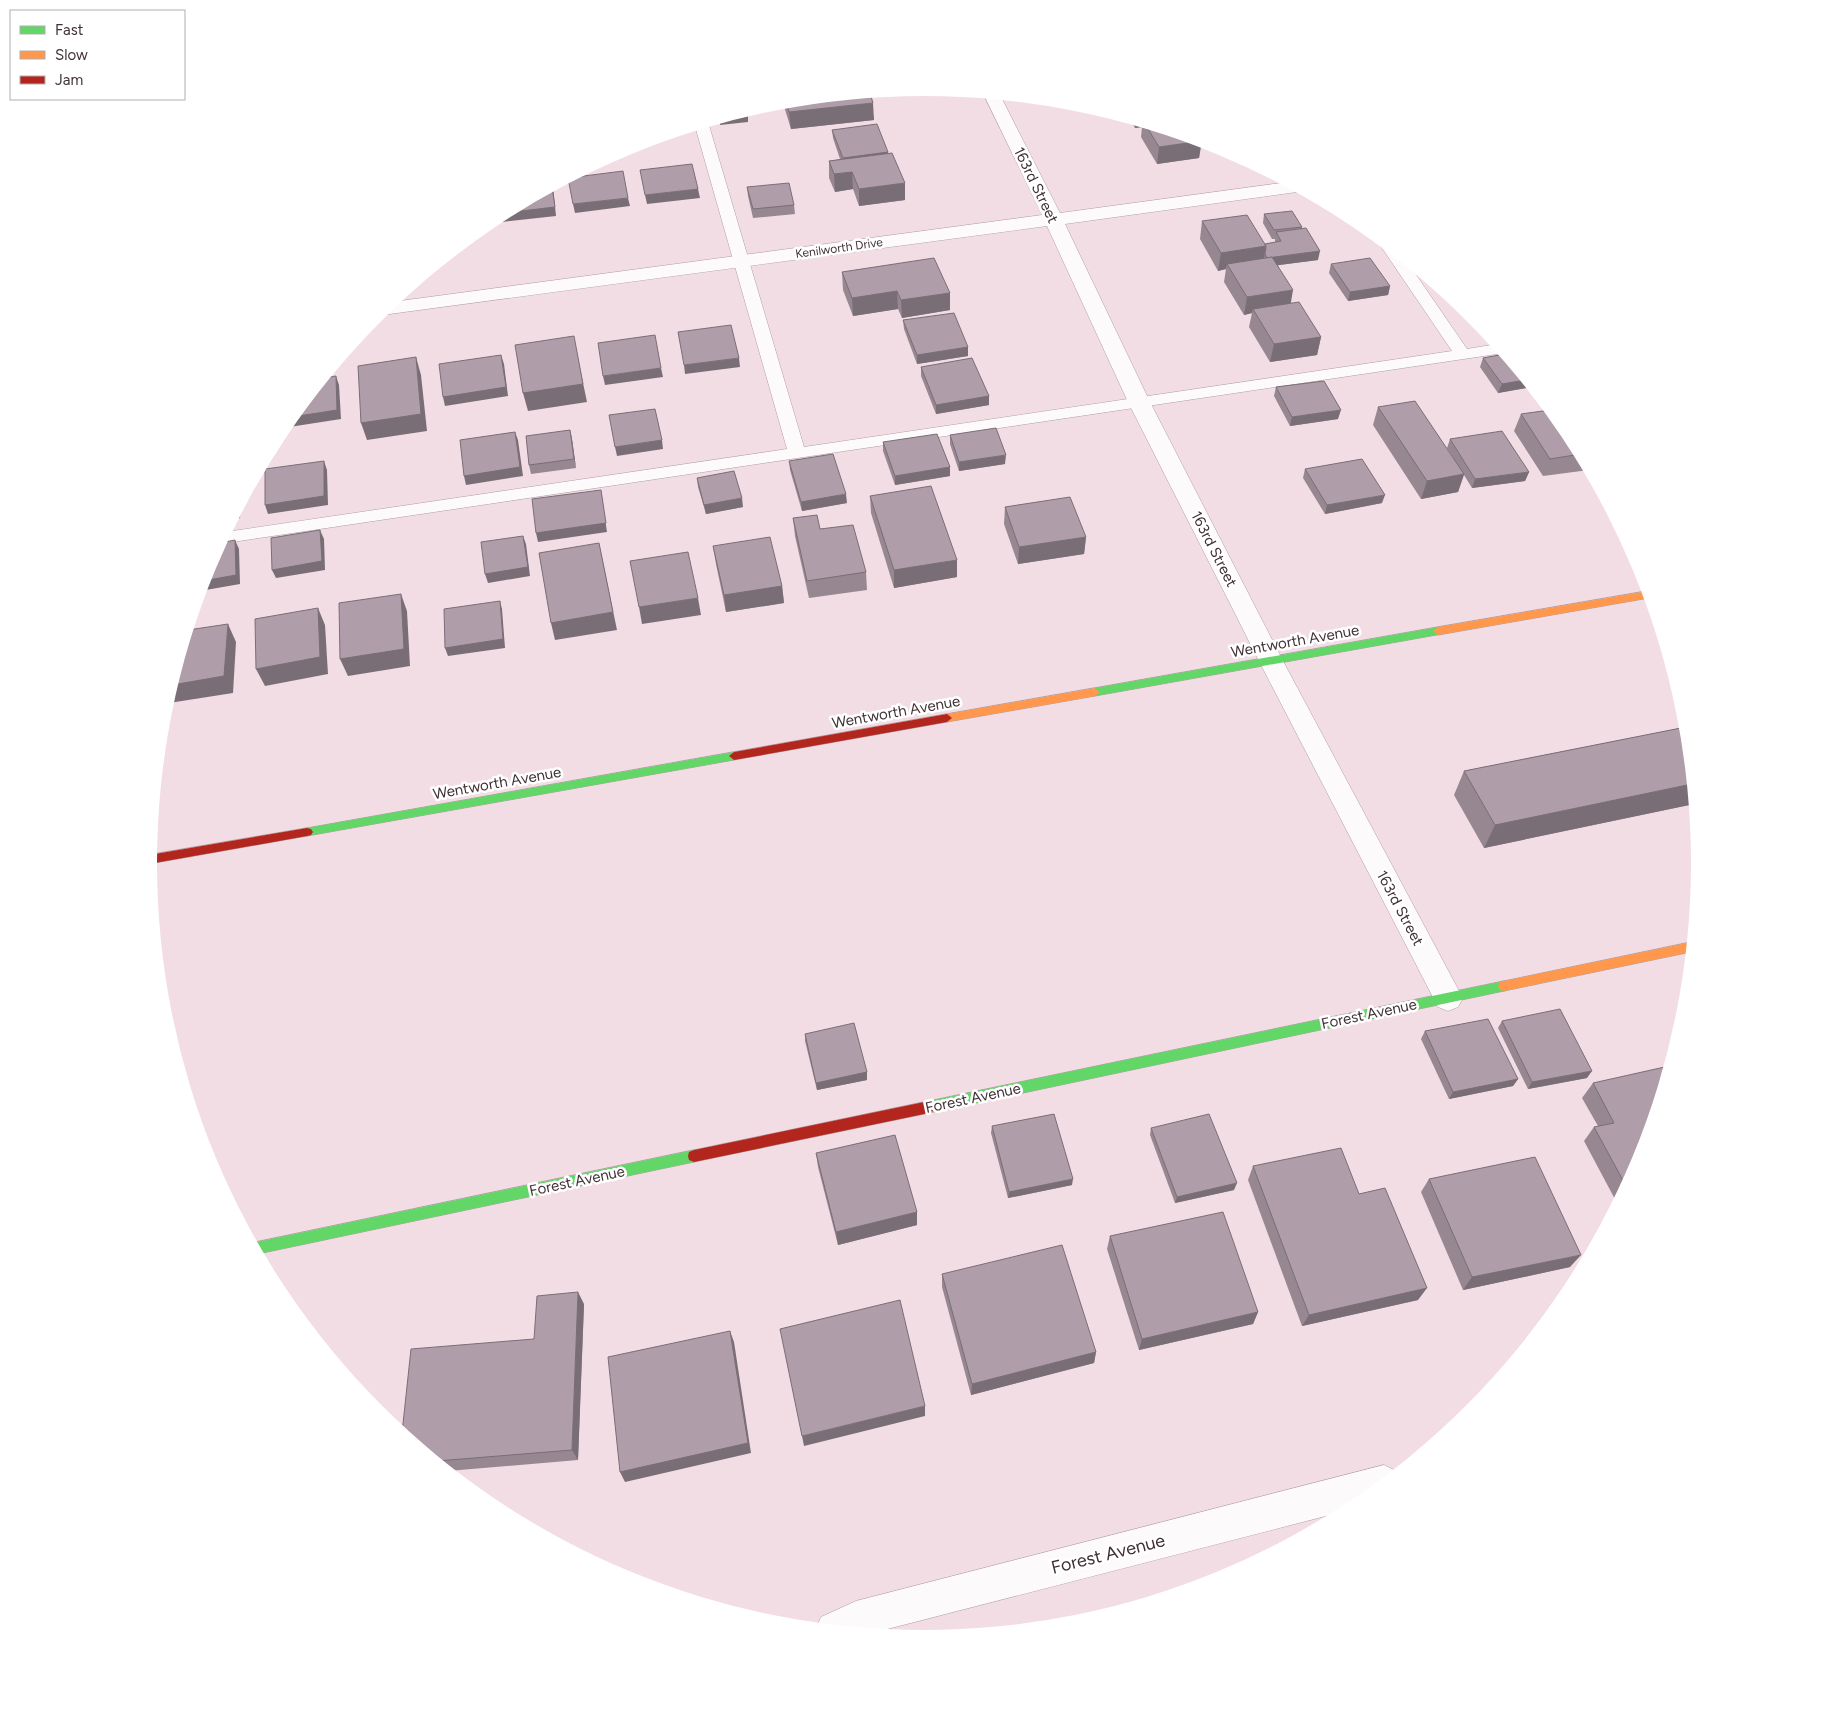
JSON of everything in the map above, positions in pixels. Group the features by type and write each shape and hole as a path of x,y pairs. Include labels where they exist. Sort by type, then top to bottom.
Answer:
{"street":[{"name":"163rd Street","path":"994,100 1054,220 1139,402 1270,661 1448,998"},
{"name":"Kenilworth Drive","path":"397,307 1287,188"},
{"name":"Wentworth Avenue","path":"157,859 1642,595"},
{"name":"Forest Avenue","path":"261,1247 1685,948"},
{"name":"Forest Avenue","path":"844,1625 856,1619 1351,1500"}],"lane":[{"path":"703,129 797,454"},
{"path":"1400,262 1462,354"},
{"path":"230,538 1493,350"}],"building":[{"path":"872,98 873,103 789,112 788,109 824,103"},
{"path":"877,124 888,152 843,158 832,130"},
{"path":"1149,130 1186,143 1159,147"},
{"path":"892,153 905,183 859,189 852,172 834,174 829,161"},
{"path":"692,164 698,189 645,195 640,170"},
{"path":"623,171 628,198 573,204 569,184 583,176"},
{"path":"789,183 794,205 753,209 747,187"},
{"path":"553,193 555,207 521,211"},
{"path":"1292,211 1302,227 1274,230 1264,214"},
{"path":"1247,215 1266,246 1221,253 1202,221"},
{"path":"1306,228 1320,251 1267,258 1265,244 1281,241 1276,232"},
{"path":"1272,257 1293,290 1247,297 1227,264"},
{"path":"934,258 950,293 901,300 897,291 852,298 842,272"},
{"path":"1370,258 1390,286 1350,292 1331,264"},
{"path":"1299,302 1321,337 1274,344 1253,309"},
{"path":"954,313 968,347 917,355 903,320"},
{"path":"731,325 739,358 684,365 678,332"},
{"path":"655,335 661,368 603,376 598,343"},
{"path":"574,336 583,384 523,393 515,345"},
{"path":"501,355 506,387 443,397 439,364"},
{"path":"1498,355 1520,381 1502,384 1483,358"},
{"path":"416,357 421,414 361,423 358,366"},
{"path":"972,358 989,396 936,405 921,367"},
{"path":"336,376 337,410 302,415 316,396 332,377"},
{"path":"1324,381 1341,410 1292,417 1276,387"},
{"path":"1415,401 1464,474 1427,481 1378,407"},
{"path":"655,409 662,440 615,447 609,415"},
{"path":"1543,411 1573,455 1550,459 1521,414"},
{"path":"996,428 1006,455 959,462 950,435"},
{"path":"570,430 574,459 529,465 526,436"},
{"path":"1502,431 1529,472 1475,479 1450,439"},
{"path":"515,432 520,467 464,476 460,440"},
{"path":"937,434 950,467 895,476 883,442"},
{"path":"833,454 846,494 801,502 789,461"},
{"path":"1362,459 1385,495 1327,505 1305,469"},
{"path":"324,461 324,496 265,505 265,472 267,469"},
{"path":"734,471 742,498 704,505 697,478"},
{"path":"931,486 957,560 894,570 870,496"},
{"path":"601,490 606,523 536,533 532,499"},
{"path":"1070,497 1086,537 1019,547 1005,507"},
{"path":"817,515 820,529 853,525 866,572 807,581 793,518"},
{"path":"320,530 322,561 272,570 271,538"},
{"path":"523,536 528,567 485,574 481,542"},
{"path":"770,537 782,586 724,595 713,546"},
{"path":"235,540 236,575 212,579 216,570 228,541"},
{"path":"599,543 613,612 551,623 539,553"},
{"path":"688,552 698,598 639,607 630,561"},
{"path":"401,594 404,649 340,659 339,603"},
{"path":"500,601 503,639 445,648 444,609"},
{"path":"318,608 320,657 256,669 255,619"},
{"path":"228,624 224,676 179,684 183,665 194,629"},
{"path":"1678,728 1686,785 1495,825 1464,771"},
{"path":"1560,1009 1592,1071 1532,1082 1502,1021"},
{"path":"1488,1019 1518,1079 1453,1092 1425,1031"},
{"path":"854,1023 867,1072 816,1083 805,1034"},
{"path":"1663,1067 1650,1109 1622,1179 1594,1127 1614,1123 1593,1083"},
{"path":"1054,1114 1073,1179 1009,1192 992,1126"},
{"path":"1209,1114 1237,1183 1177,1197 1151,1128"},
{"path":"895,1135 917,1212 836,1232 816,1153"},
{"path":"1341,1148 1359,1194 1385,1188 1427,1288 1309,1315 1253,1166"},
{"path":"1535,1157 1581,1255 1472,1277 1429,1179"},
{"path":"1223,1212 1258,1312 1142,1339 1110,1236"},
{"path":"1062,1245 1096,1352 972,1384 942,1274"},
{"path":"578,1292 572,1450 444,1460 403,1425 411,1349 534,1339 537,1296"},
{"path":"900,1300 925,1406 802,1436 780,1329"},
{"path":"730,1331 748,1443 620,1472 608,1357"}],"traffic: fast":[{"path":"1095,692 1438,631"},
{"path":"307,832 734,756"},
{"path":"929,1107 1504,986"},
{"path":"261,1247 694,1156"}],"traffic: slow":[{"path":"1438,631 1642,595"},
{"path":"947,718 1095,692"},
{"path":"1504,986 1685,948"}],"traffic: jam":[{"path":"734,756 947,718"},
{"path":"157,859 307,832"},
{"path":"694,1156 929,1107"}]}
